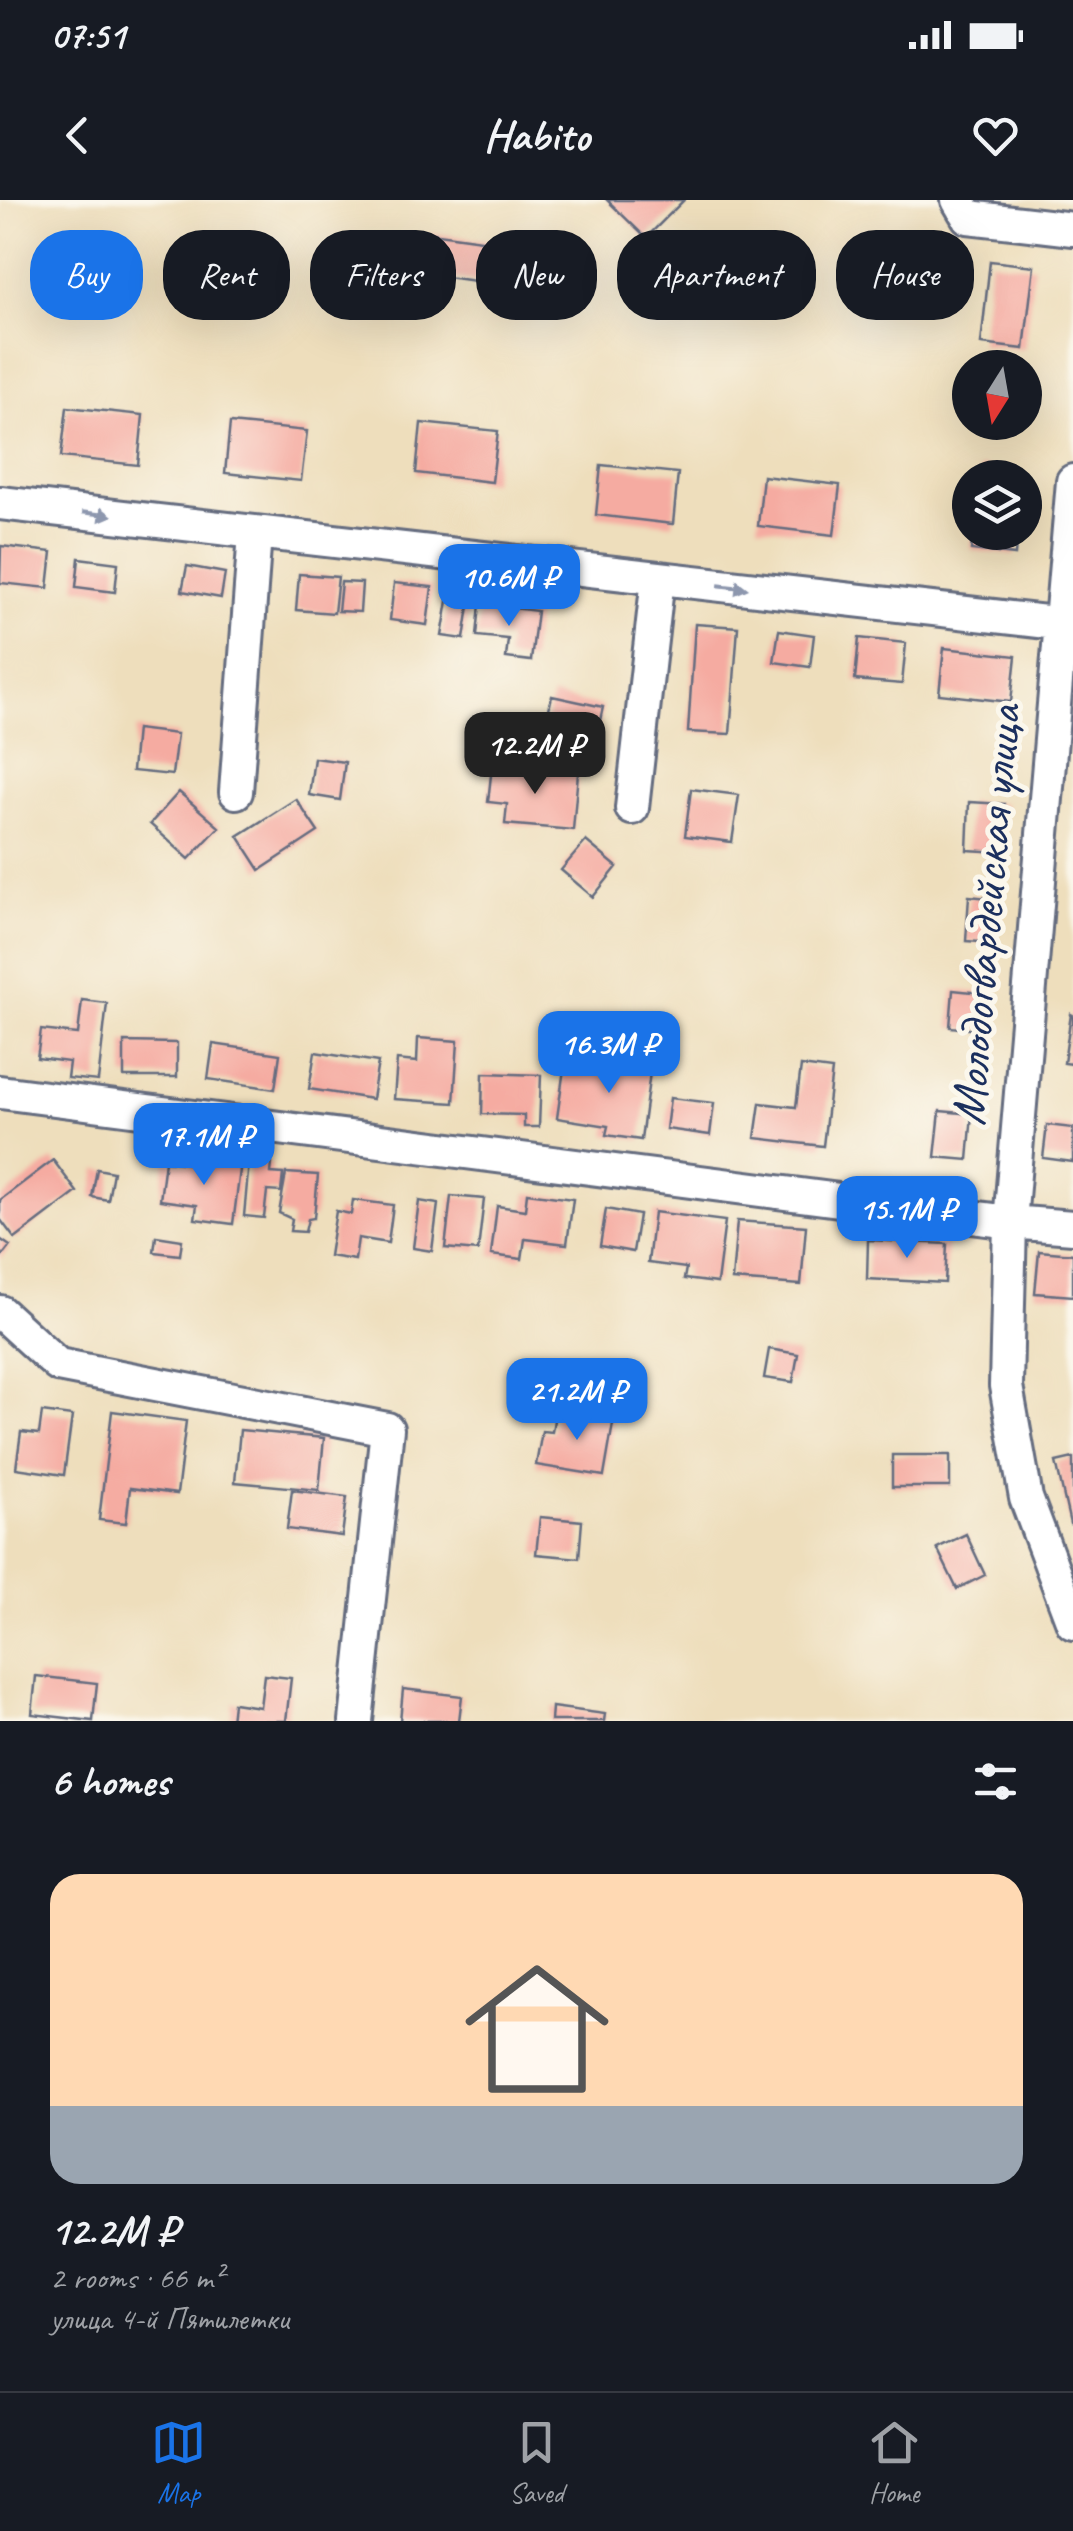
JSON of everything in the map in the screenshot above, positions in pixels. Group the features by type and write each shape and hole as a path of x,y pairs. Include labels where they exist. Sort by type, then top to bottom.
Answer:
{"street":[{"path":"958,200 968,217 1073,229"},
{"name":"Молодогвардейская улица","path":"1073,480 1066,625 1010,1222 1006,1386 1026,1498 1073,1623"},
{"path":"0,503 1066,625"},
{"path":"236,792 255,533"},
{"path":"632,808 658,578"},
{"path":"0,1092 1073,1227"},
{"path":"0,1312 58,1365 387,1429 356,1721"}],"building":[{"path":"607,200 684,200 654,230 638,230"},
{"path":"456,236 476,239 476,281 456,278"},
{"path":"990,261 1034,266 1024,349 981,344"},
{"path":"67,407 143,415 138,465 61,457"},
{"path":"230,423 307,431 301,481 225,473"},
{"path":"421,423 498,431 492,482 416,473"},
{"path":"601,465 678,473 673,524 596,515"},
{"path":"763,476 840,485 834,535 758,526"},
{"path":"1,546 52,552 48,588 0,583"},
{"path":"971,550 1015,550 1015,555"},
{"path":"79,558 118,563 115,592 76,587"},
{"path":"187,566 225,573 221,598 182,591"},
{"path":"299,574 338,577 334,613 296,610"},
{"path":"341,582 362,583 360,612 338,611"},
{"path":"394,583 432,587 427,625 390,620"},
{"path":"450,589 471,593 464,639 442,636"},
{"path":"480,604 537,611 531,661 506,658 508,639 477,636"},
{"path":"695,624 738,627 730,734 688,732"},
{"path":"779,630 814,635 810,667 774,662"},
{"path":"859,638 906,643 902,684 855,680"},
{"path":"944,648 1016,656 1011,702 939,694"},
{"path":"552,696 603,707 593,752 542,740"},
{"path":"136,729 177,734 172,775 132,771"},
{"path":"314,758 345,762 340,800 309,795"},
{"path":"492,766 578,773 573,830 505,824 507,804 488,802"},
{"path":"691,789 739,795 732,842 685,836"},
{"path":"179,792 219,827 189,859 150,824"},
{"path":"296,799 318,832 260,870 238,836"},
{"path":"969,802 1004,804 1002,852 967,850"},
{"path":"586,841 617,867 593,897 561,870"},
{"path":"969,896 999,899 995,943 966,941"},
{"path":"953,990 982,993 978,1030 950,1027"},
{"path":"82,1000 107,1003 98,1081 67,1078 69,1062 37,1058 41,1030 78,1034"},
{"path":"1073,1015 1073,1064 1064,1063"},
{"path":"418,1038 458,1041 454,1103 394,1099 397,1060 417,1062"},
{"path":"124,1042 177,1043 177,1077 124,1077"},
{"path":"213,1044 280,1054 275,1089 208,1079"},
{"path":"315,1052 378,1062 372,1099 309,1089"},
{"path":"616,1052 652,1057 641,1140 606,1135 608,1126 557,1118 564,1069 613,1075"},
{"path":"801,1066 832,1070 823,1146 755,1138 760,1103 796,1107"},
{"path":"483,1073 541,1075 539,1127 524,1127 524,1115 482,1114"},
{"path":"670,1098 714,1103 710,1135 666,1129"},
{"path":"940,1111 972,1114 968,1160 935,1157"},
{"path":"1047,1125 1073,1128 1073,1162 1043,1158"},
{"path":"209,1158 241,1162 233,1224 195,1219 197,1205 160,1200 165,1161 208,1166"},
{"path":"53,1160 77,1192 15,1239 0,1219 0,1200"},
{"path":"249,1162 272,1164 271,1173 283,1174 281,1192 267,1191 264,1218 244,1216"},
{"path":"97,1169 113,1172 108,1200 92,1197"},
{"path":"286,1173 318,1175 314,1218 308,1219 305,1232 290,1231 292,1219 279,1213"},
{"path":"527,1193 573,1199 567,1244 525,1239 522,1259 491,1255 497,1206 525,1210"},
{"path":"451,1196 484,1199 478,1251 445,1248"},
{"path":"353,1200 393,1205 388,1243 358,1238 355,1260 329,1256 336,1211 351,1214"},
{"path":"419,1201 438,1204 432,1251 413,1248"},
{"path":"606,1209 639,1215 633,1252 600,1246"},
{"path":"654,1212 725,1221 717,1283 684,1279 686,1268 648,1263"},
{"path":"737,1221 806,1226 801,1285 732,1280"},
{"path":"156,1236 182,1240 180,1255 154,1252"},
{"path":"0,1239 10,1246 0,1259"},
{"path":"868,1240 947,1244 945,1283 867,1279"},
{"path":"1039,1251 1073,1254 1073,1296 1035,1293"},
{"path":"769,1349 798,1354 793,1382 764,1378"},
{"path":"556,1408 614,1418 604,1476 536,1465 542,1431 552,1432"},
{"path":"112,1411 186,1421 177,1494 130,1488 126,1523 99,1520"},
{"path":"42,1412 72,1416 64,1475 16,1468 21,1432 39,1434"},
{"path":"240,1430 324,1438 319,1490 235,1482"},
{"path":"892,1455 950,1455 950,1487 892,1487"},
{"path":"1073,1458 1073,1523 1070,1524 1056,1462"},
{"path":"292,1490 347,1497 342,1536 287,1529"},
{"path":"540,1517 582,1521 579,1558 536,1554"},
{"path":"966,1534 985,1575 957,1589 937,1548"},
{"path":"264,1675 291,1678 286,1721 231,1721 233,1703 260,1707"},
{"path":"36,1676 97,1683 93,1721 32,1714"},
{"path":"403,1689 462,1696 459,1721 400,1721"},
{"path":"552,1707 605,1714 604,1721 551,1721"}]}
